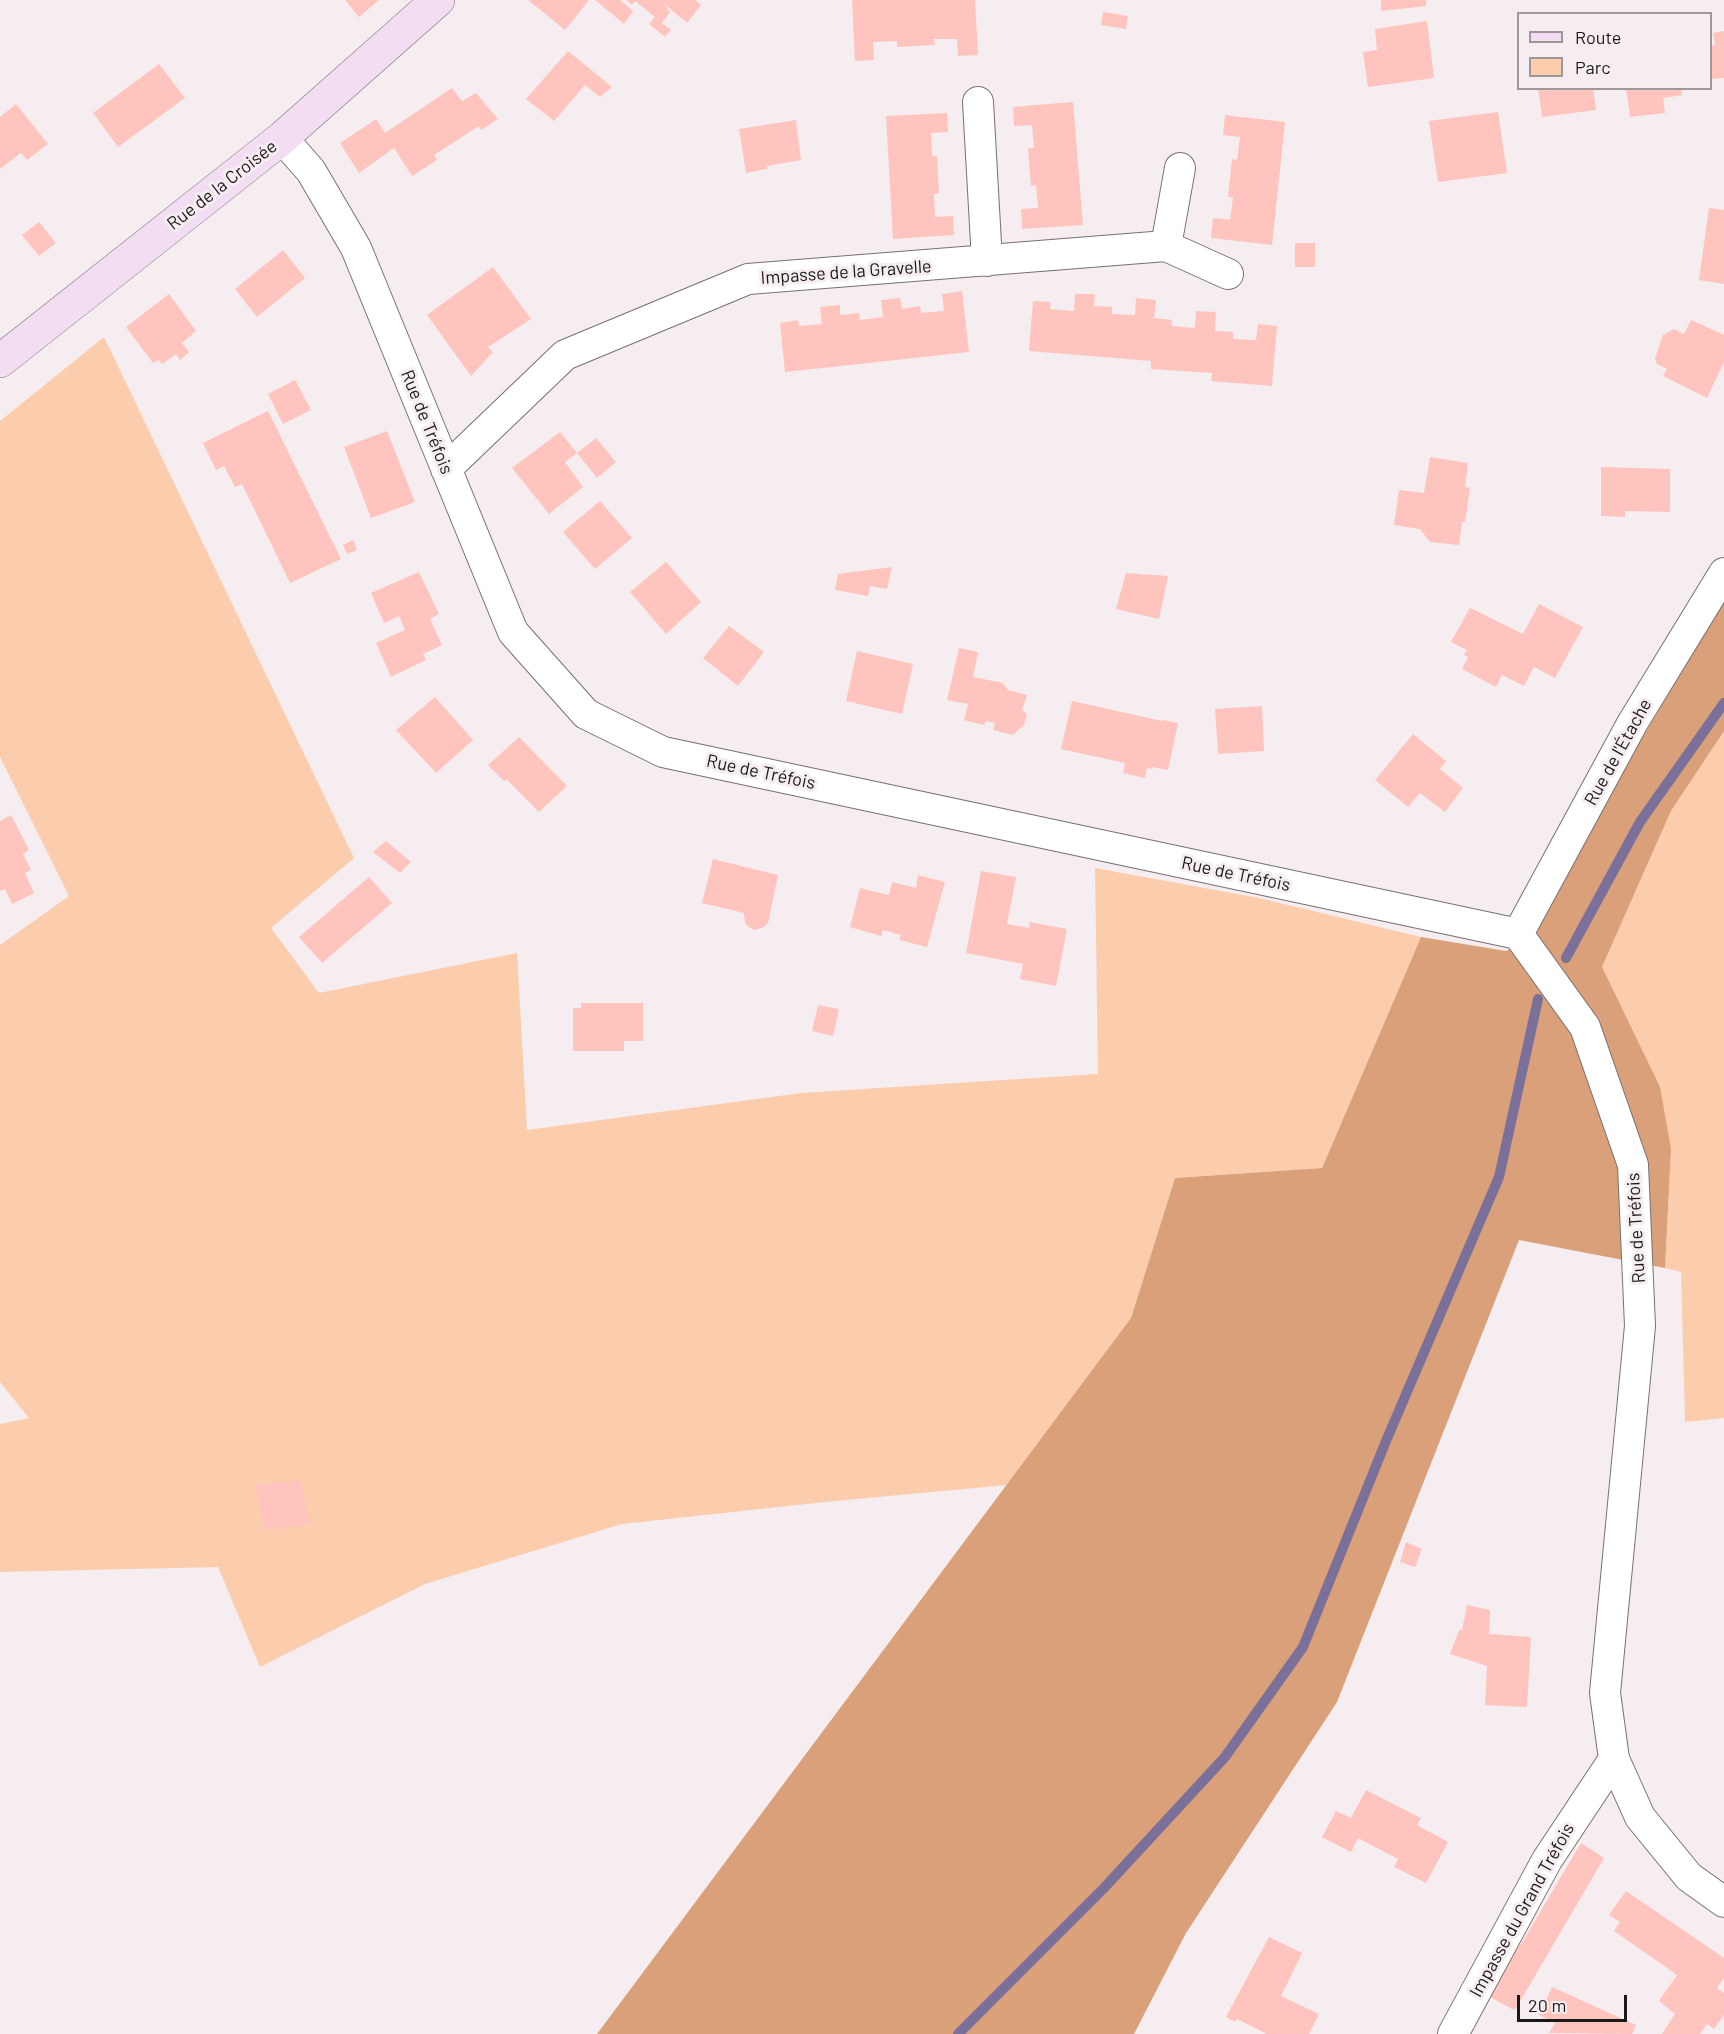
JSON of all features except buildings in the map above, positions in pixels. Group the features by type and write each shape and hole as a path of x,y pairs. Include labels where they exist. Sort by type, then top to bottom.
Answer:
{"main road":[{"name":"Rue de la Croisée","path":"0,361 282,138 438,0"}],"street":[{"path":"978,102 987,261"},
{"name":"Rue de Tréfois","path":"282,138 311,171 356,248 513,632 586,714 663,752 1518,934 1585,1027 1633,1165 1640,1326 1605,1693 1614,1758 1640,1817 1689,1877 1724,1902"},
{"path":"1166,246 1180,168"},
{"name":"Impasse de la Gravelle","path":"446,469 565,355 748,279 1166,246 1228,274"},
{"name":"Rue de l'Étache","path":"1518,934 1633,722 1724,573"},
{"name":"Impasse du Grand Tréfois","path":"1454,2034 1547,1860 1614,1758"}],"green space":[{"path":"104,337 354,858 271,928 319,993 517,953 527,1130 801,1093 1098,1074 1095,868 1259,898 1421,937 1322,1168 1175,1178 1131,1318 1007,1485 622,1524 425,1584 260,1667 218,1567 0,1572 0,1424 29,1418 0,1382 0,945 69,896 0,757 0,421"},
{"path":"1724,731 1724,1418 1685,1422 1681,1272 1665,1268 1671,1149 1602,967 1671,811"}],"shaded area":[{"path":"1724,602 1724,731 1671,811 1602,967 1660,1087 1671,1149 1665,1268 1519,1240 1337,1702 1186,1933 1134,2034 597,2034 1131,1318 1175,1178 1322,1168 1421,937 1506,951 1531,938 1618,778"}],"waterway":[{"path":"1566,958 1640,822 1724,703"},
{"path":"958,2034 1104,1888 1225,1757 1303,1647 1386,1441 1499,1177 1538,999"}]}
